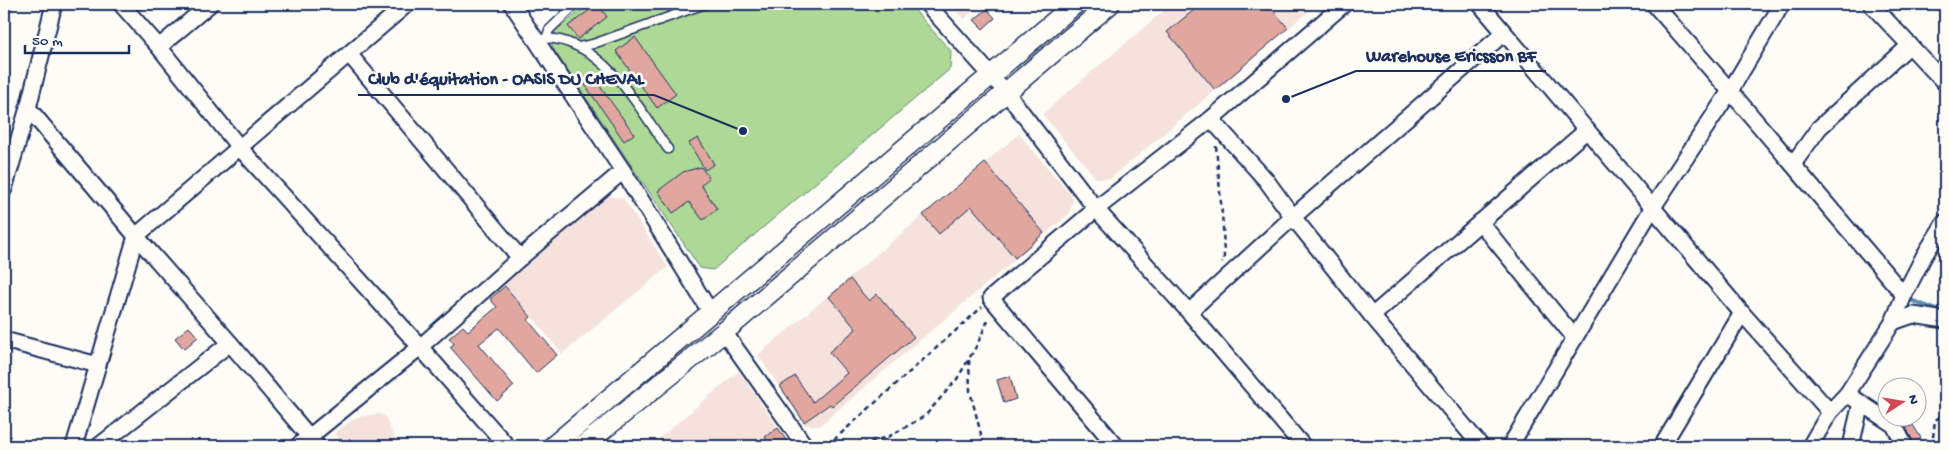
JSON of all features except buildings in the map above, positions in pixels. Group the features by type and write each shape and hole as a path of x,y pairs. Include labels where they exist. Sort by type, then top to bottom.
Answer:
{"street":[{"path":"4,189 28,108 54,4"},
{"path":"121,4 159,47 240,146 507,446"},
{"path":"159,47 210,4"},
{"path":"74,446 136,236 407,4"},
{"path":"512,4 541,39 711,314"},
{"path":"927,4 1006,92 1096,208 1189,312 1304,446"},
{"path":"552,446 711,314 1074,4"},
{"path":"583,446 724,332 1110,4"},
{"path":"1114,446 994,301 1096,208 1215,123 1344,4"},
{"path":"1480,4 1742,313 1830,412"},
{"path":"1654,4 1793,164 1904,296"},
{"path":"1510,446 1653,207 1730,91 1782,4"},
{"path":"1871,4 1945,83"},
{"path":"1189,312 1293,217 1504,33"},
{"path":"1793,164 1819,128 1910,45"},
{"path":"348,54 520,258"},
{"path":"28,108 230,344 308,443 623,170"},
{"path":"1215,123 1226,138 1266,180 1372,316 1481,446"},
{"path":"1372,316 1587,130"},
{"path":"1480,222 1575,338"},
{"path":"1810,446 1830,412 1847,394 1893,322 1924,256 1945,222"},
{"path":"1662,446 1742,313"},
{"path":"1893,322 1913,316 1945,320"},
{"path":"724,332 805,446"},
{"path":"4,340 98,365"},
{"path":"99,446 230,344"},
{"path":"1847,394 1894,425 1905,446"},
{"path":"1851,446 1861,403"}],"lane":[{"path":"541,39 576,4"},
{"path":"577,47 593,44 704,4"},
{"path":"541,39 554,38 598,58 612,71 668,148"}],"path":[{"path":"1215,123 1224,257 1217,285"},
{"path":"853,446 888,438 925,416 957,379 994,301"},
{"path":"827,446 994,301"},
{"path":"968,359 970,391 984,446"},
{"path":"1932,446 1935,420 1945,414"}],"shaded area":[{"path":"950,4 982,4 964,19"},
{"path":"1172,4 1317,4 1110,179 1096,178 1042,114"},
{"path":"1019,134 1073,198 1070,213 819,426 805,425 758,355"},
{"path":"607,196 623,198 668,267 562,354 505,284"},
{"path":"739,371 787,441 786,446 650,446"},
{"path":"379,414 385,416 395,440 422,446 343,446 342,442 335,435 336,431 354,419"}],"green space":[{"path":"589,4 909,4 951,51 950,69 713,270 700,268 552,47 555,31"}],"waterway":[{"path":"1913,301 1944,313"}],"place":[{"name":"Warehouse Ericsson BF","path":"1286,99"},
{"name":"Club d'équitation - OASIS DU CHEVAL","path":"743,131"}]}
